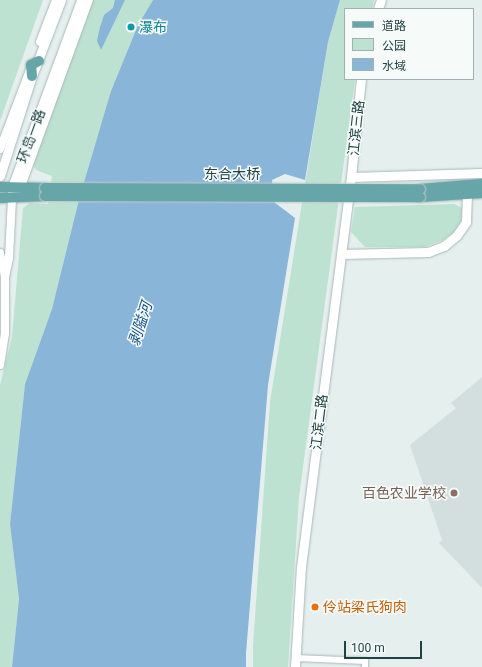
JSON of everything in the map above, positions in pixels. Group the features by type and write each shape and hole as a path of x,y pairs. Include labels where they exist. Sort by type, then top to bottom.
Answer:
{"main road":[{"path":"32,76 35,63 61,0"},
{"name":"环岛一路","path":"15,192 81,0"},
{"name":"环岛一路","path":"0,176 32,76"},
{"name":"江滨三路","path":"351,177 361,80"},
{"path":"351,177 482,173"},
{"name":"江滨二路","path":"296,663 301,567 351,177"},
{"path":"420,193 482,184"},
{"path":"0,187 15,192"},
{"path":"0,198 15,192"},
{"name":"东合大桥","path":"15,192 420,193"},
{"path":"420,193 482,193"},
{"path":"340,254 428,252 444,246 457,236 466,222 468,194"}],"street":[{"path":"0,149 35,63 56,0"},
{"path":"15,192 89,0"},
{"name":"环岛一路","path":"5,277 9,258 15,192"},
{"name":"环岛一路","path":"0,253 5,277 5,334 0,364"},
{"path":"296,663 365,661 365,667"}],"shaded area":[{"name":"百色农业学校","path":"482,377 482,588 439,543 442,540 410,445 456,408 451,403"}],"green space":[{"path":"0,0 43,0 0,121"},
{"path":"92,0 153,0 138,25 111,91 52,309 25,384 10,524 19,599 12,667 0,667 0,385 12,337 23,208 30,203 48,204 52,176 36,170 32,162"},
{"path":"340,0 374,0 372,8 344,8 344,80 355,80 299,497 288,667 253,667 253,646 270,402 328,42"},
{"path":"454,204 462,208 461,221 453,233 443,240 424,247 365,247 351,232 355,207"}],"water":[{"path":"115,0 125,0 101,50 97,41 100,27 104,15 113,8"},
{"name":"剥隘河","path":"153,0 340,0 328,42 305,180 285,174 272,180 274,202 295,218 268,385 246,667 12,667 19,599 10,524 25,384 52,309 80,196 111,91 138,25"}],"place":[{"name":"瀑布","path":"131,27"},
{"name":"百色农业学校","path":"454,493"},
{"name":"伶站梁氏狗肉","path":"315,607"}]}
